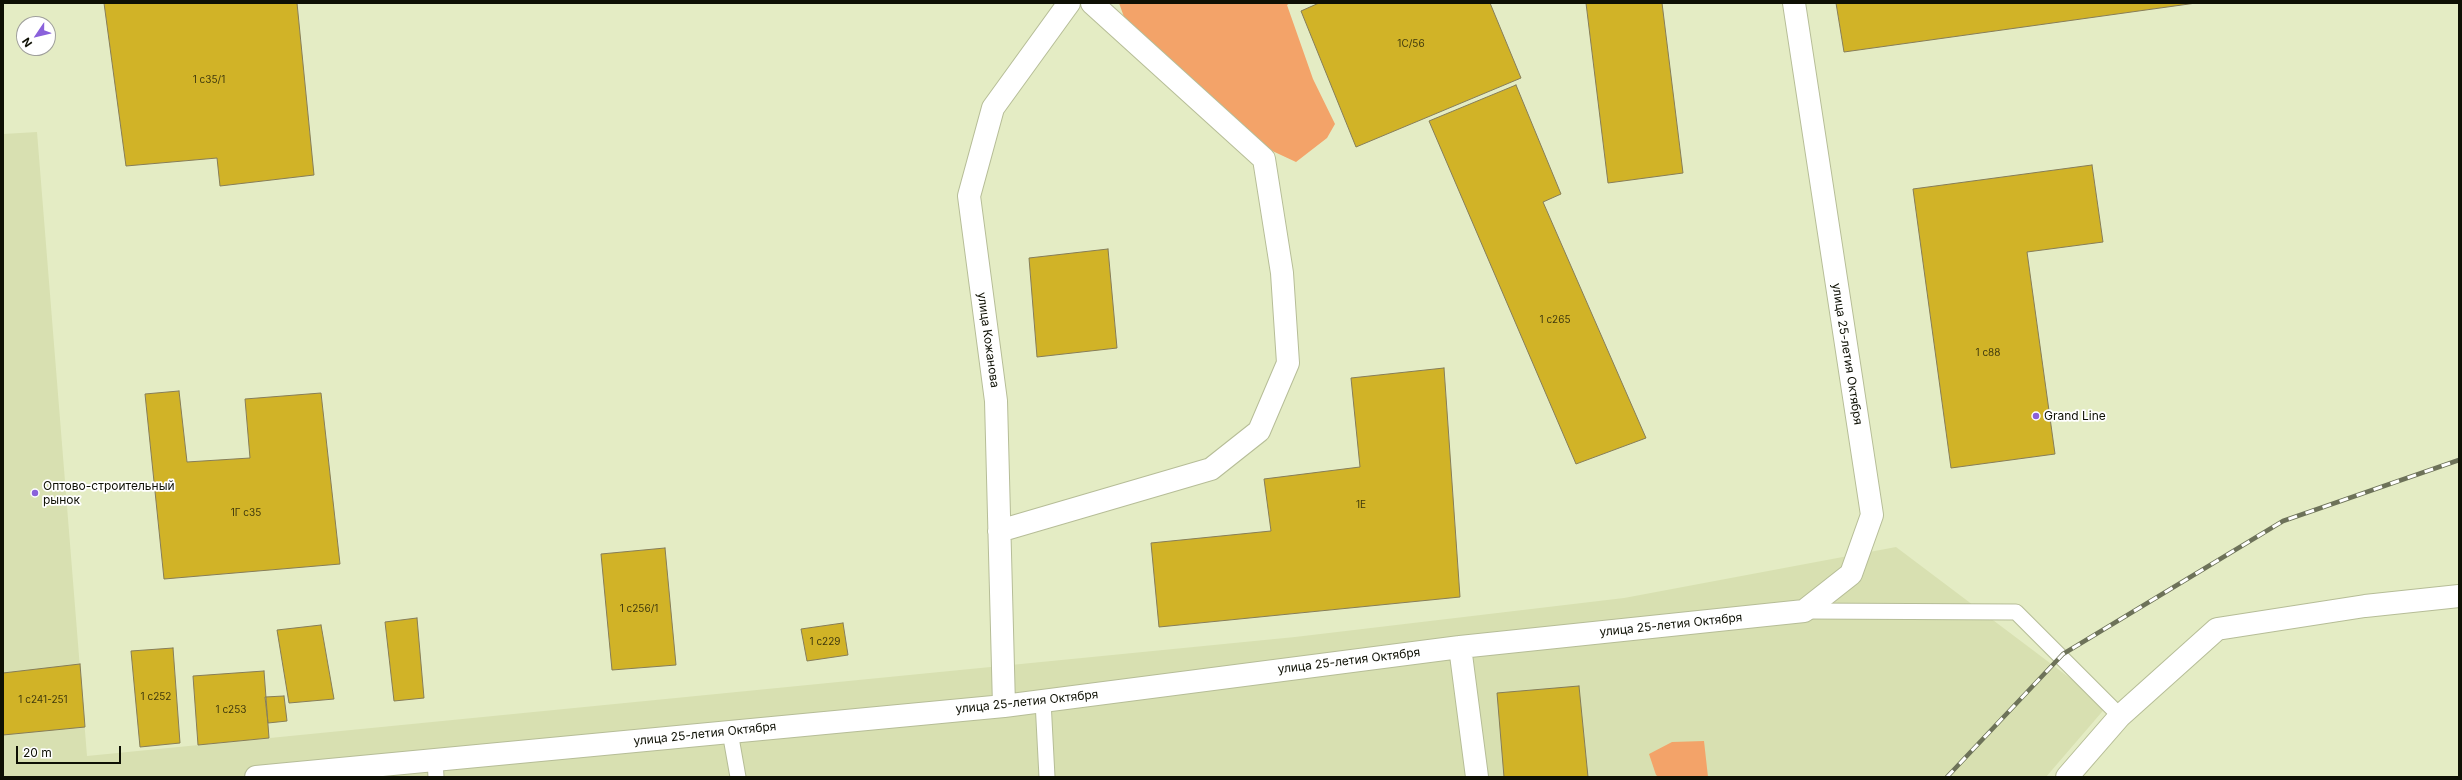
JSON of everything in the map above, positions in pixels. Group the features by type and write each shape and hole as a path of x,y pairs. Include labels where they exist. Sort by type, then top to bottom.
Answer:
{"street":[{"name":"улица Кожанова","path":"1004,706 996,401 969,196 993,108 1069,3"},
{"path":"999,531 1211,469 1258,431 1288,363 1282,273 1264,159 1092,3"},
{"name":"улица 25-летия Октября","path":"256,777 436,768 730,732 1004,706 1460,647 1804,611 1851,574 1872,515 1794,3"},
{"path":"2067,777 2120,716 2217,629 2365,606 2459,596"},
{"path":"1460,647 1477,777"}],"lane":[{"path":"1804,611 2016,612 2120,716"},
{"path":"1043,701 1047,777"},
{"path":"730,732 738,777"}],"shaded area":[{"path":"1119,3 1290,3 1287,5 1313,79 1335,124 1327,138 1296,162 1266,148 1129,31"},
{"name":"Оптово-строительный рынок","path":"37,132 87,756 1295,637 1624,598 1896,547 2107,706 2046,777 3,777 3,134"},
{"path":"1704,741 1708,777 1659,777 1656,775 1649,754 1672,742"}],"building":[{"path":"104,3 297,3 314,175 220,186 217,158 126,166"},
{"path":"1319,3 1490,3 1521,78 1356,147 1301,11"},
{"path":"1586,3 1662,3 1683,173 1608,183"},
{"path":"1836,3 2196,3 1844,52"},
{"path":"1516,85 1561,194 1543,202 1646,438 1576,464 1429,121"},
{"path":"2092,165 2103,242 2027,252 2055,454 1951,468 1913,189"},
{"path":"1108,249 1117,348 1037,357 1029,258"},
{"path":"1444,368 1460,597 1159,627 1151,543 1271,531 1264,479 1360,467 1351,378"},
{"path":"179,391 187,462 250,458 245,399 321,393 340,564 164,579 145,394"},
{"path":"665,548 676,665 612,670 601,554"},
{"path":"417,618 424,698 394,701 385,622"},
{"path":"843,623 848,655 807,661 801,629"},
{"path":"321,625 334,699 289,703 277,630"},
{"path":"173,648 180,743 140,747 131,651"},
{"path":"80,664 85,727 3,735 3,673"},
{"path":"264,671 269,738 198,745 193,676"},
{"path":"1579,686 1588,777 1504,777 1497,693"},
{"path":"284,696 287,721 268,723 265,697"}],"railway":[{"path":"1947,777 2063,654 2283,521 2459,460"}],"place":[{"name":"Grand Line","path":"2036,416"},
{"name":"Оптово-строительный рынок","path":"35,493"}]}
